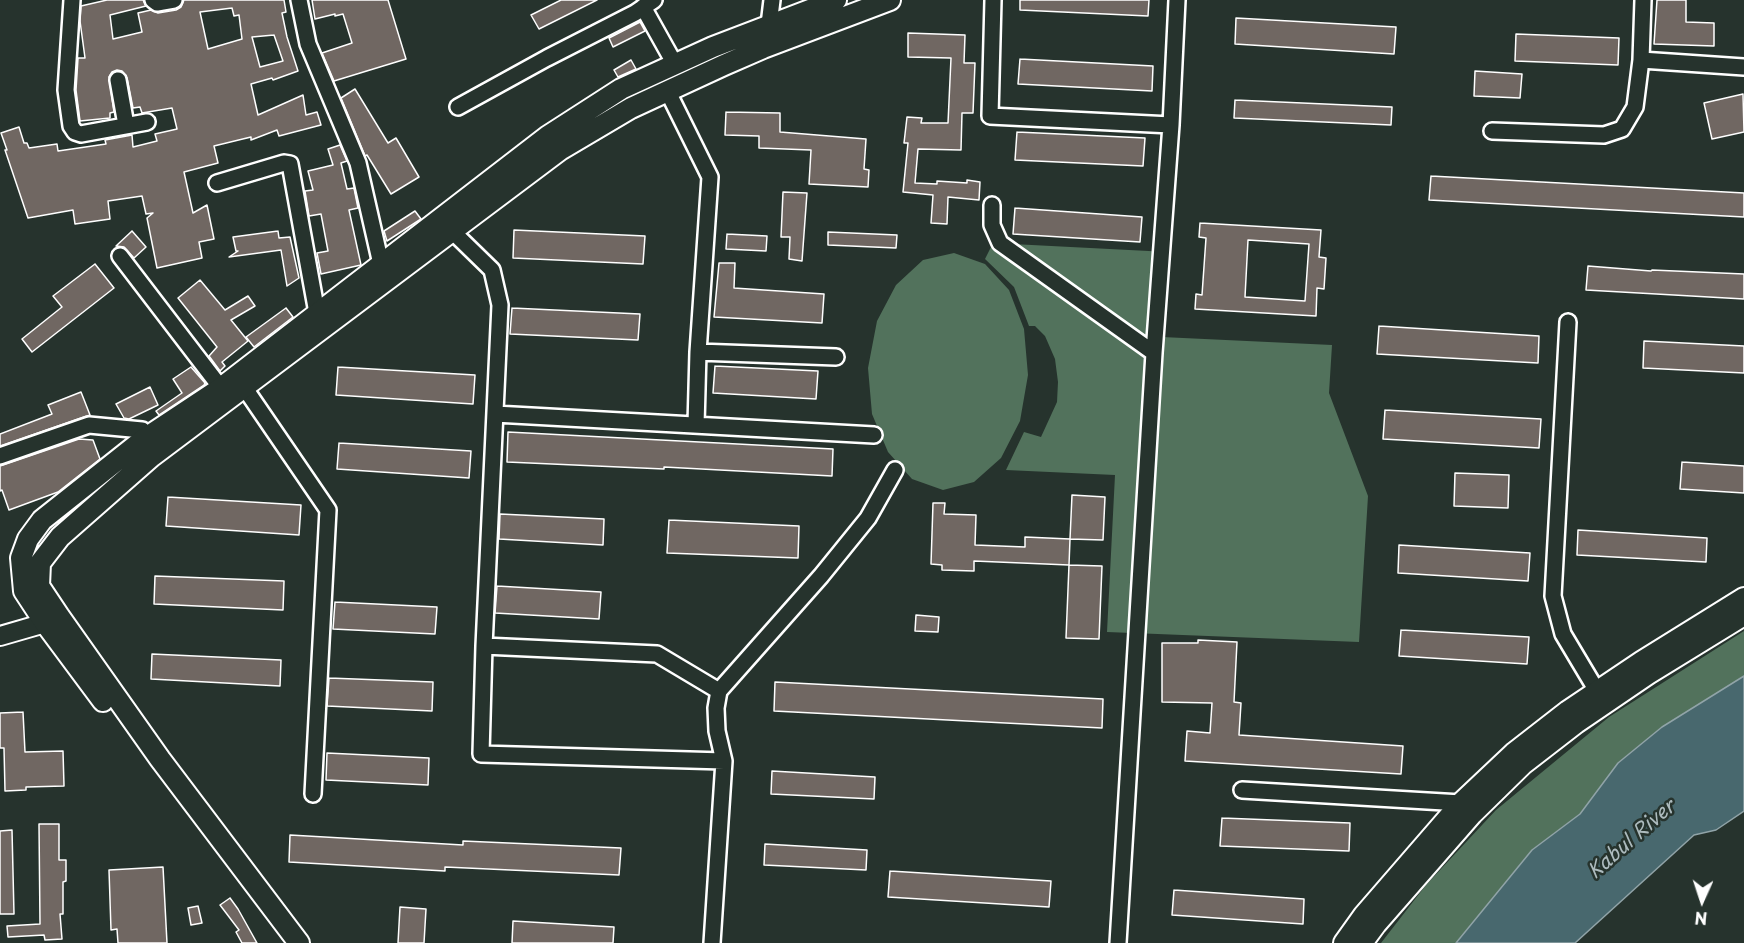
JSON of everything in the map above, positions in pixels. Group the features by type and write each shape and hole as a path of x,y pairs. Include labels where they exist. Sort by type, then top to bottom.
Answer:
{"main road":[{"path":"286,943 52,620 39,586 39,563 60,537 151,458 244,387 548,136 621,89 713,46 836,0"},
{"path":"299,943 52,620 24,591 21,558 28,539 42,520 144,439 220,388 317,313 452,231 560,150 631,108 763,48 890,0"},
{"path":"1362,943 1472,814 1523,764 1576,723 1600,698 1641,662 1744,598"},
{"path":"1344,943 1364,915 1461,803 1514,753 1568,711 1648,674 1744,615"}],"street":[{"path":"72,0 66,90 71,126 75,132 81,134 147,122"},
{"path":"153,0 157,3 174,0"},
{"path":"299,0 308,44 358,163 386,271"},
{"path":"769,25 772,0"},
{"path":"993,0 990,116 1172,125"},
{"path":"1118,943 1154,353 1172,125 1177,0"},
{"path":"1492,131 1604,135 1622,129 1635,107 1641,60 1643,0"},
{"path":"459,107 649,4 672,59 668,68"},
{"path":"1641,60 1744,67"},
{"path":"118,80 126,125"},
{"path":"668,92 710,177 698,352 696,425"},
{"path":"217,183 284,163 290,164 317,313"},
{"path":"992,205 992,225 1000,243 1154,353"},
{"path":"452,231 492,270 500,305 481,754 724,761"},
{"path":"120,256 220,388"},
{"path":"1568,322 1553,596 1563,634 1600,698"},
{"path":"698,352 836,357"},
{"path":"244,387 328,510 313,794"},
{"path":"495,414 874,435"},
{"path":"0,456 89,425 142,430 144,439"},
{"path":"712,943 724,761 717,731 716,708 719,691 821,576 868,518 895,470"},
{"path":"0,636 52,620"},
{"path":"484,646 657,654 719,691"},
{"path":"1242,790 1461,803"}],"green space":[{"path":"993,243 1168,252 1162,337 1332,345 1329,393 1368,496 1359,642 1107,632 1115,475 1006,470 1024,432 1041,437 1057,402 1058,382 1055,359 1045,336 1035,326 1029,326 1014,287 985,259"},
{"path":"954,253 985,264 1009,290 1024,329 1028,375 1020,421 1001,458 974,482 943,490 912,479 888,452 872,414 868,368 877,321 896,285 923,260"},
{"path":"1744,631 1744,676 1662,727 1618,763 1580,814 1532,850 1456,943 1381,943 1426,885 1496,810 1609,717"}],"water":[{"name":"Kabul River","path":"1744,676 1744,811 1716,830 1694,835 1575,943 1456,943 1532,850 1580,814 1618,763 1662,727"}],"building":[{"path":"107,0 143,0 146,6 110,15 113,39 142,32 138,13 151,10 158,13 176,10 181,7 184,0 284,0 286,12 282,13 298,71 273,80 272,78 251,84 258,115 303,95 306,115 317,112 321,125 279,136 277,130 251,140 251,137 214,146 218,163 184,172 193,213 207,205 214,239 199,242 202,258 157,268 147,218 153,213 146,214 142,196 108,201 110,219 75,224 73,210 28,218 1,133 19,127 24,143 27,143 29,148 57,144 58,151 106,144 105,140 132,135 133,147 157,141 155,134 177,129 172,108 142,113 140,107 133,108 127,78 122,71 117,70 109,77 114,112 110,113 110,118 80,121 76,90 78,58 85,58 80,21 81,6","holes":["232,8 234,16 239,15 242,39 208,49 200,12","274,35 283,61 260,67 252,37"]},
{"path":"312,0 388,0 406,59 334,81 322,53 352,43 343,14 315,19"},
{"path":"561,0 597,0 539,29 531,15"},
{"path":"1020,0 1149,0 1148,16 1020,10"},
{"path":"1657,0 1686,0 1686,22 1714,23 1714,46 1654,44"},
{"path":"1236,18 1396,27 1394,54 1235,44"},
{"path":"640,22 645,31 613,47 609,38"},
{"path":"908,33 965,35 964,63 975,63 973,113 962,113 961,150 918,149 915,183 937,184 937,181 967,183 967,180 980,182 979,200 948,197 947,224 931,223 933,195 903,192 908,143 904,143 907,117 922,118 921,123 948,123 951,58 908,57"},
{"path":"1516,34 1619,38 1618,65 1515,61"},
{"path":"1020,59 1153,66 1152,91 1018,84"},
{"path":"631,60 636,69 618,77 614,70"},
{"path":"1475,71 1522,74 1520,98 1474,96"},
{"path":"355,89 388,143 396,138 419,177 391,194 367,155 365,156 341,98"},
{"path":"1743,94 1744,132 1712,139 1704,103"},
{"path":"1235,100 1392,107 1391,125 1234,118"},
{"path":"726,112 780,113 780,132 866,139 864,169 869,170 868,187 809,184 811,150 759,148 759,136 725,135"},
{"path":"1017,132 1145,138 1143,166 1015,160"},
{"path":"340,145 347,161 341,163 347,189 354,188 358,208 349,210 361,265 321,274 317,253 328,251 321,214 309,216 305,191 313,190 308,171 333,165 328,149"},
{"path":"1431,176 1744,193 1744,217 1429,200"},
{"path":"783,192 807,193 802,261 789,259 790,237 781,237"},
{"path":"1015,208 1142,217 1140,242 1013,234"},
{"path":"415,211 421,219 387,241 384,231"},
{"path":"1200,223 1321,230 1319,257 1326,258 1324,289 1317,288 1316,316 1195,309 1196,294 1202,295 1206,238 1199,237","holes":["1248,240 1309,244 1305,301 1245,297"]},
{"path":"514,230 645,236 643,264 513,258"},
{"path":"132,231 146,247 134,258 124,247 116,246"},
{"path":"278,231 279,238 290,237 299,278 287,286 281,250 229,257 238,251 236,251 233,237"},
{"path":"828,232 897,235 896,248 828,245"},
{"path":"727,234 767,236 766,251 726,249"},
{"path":"719,263 735,263 734,288 824,294 822,323 714,317"},
{"path":"95,264 114,288 32,352 22,339 62,307 53,296"},
{"path":"1588,266 1744,274 1744,299 1586,290"},
{"path":"200,280 225,310 248,296 255,306 231,320 248,341 222,362 225,366 220,371 209,356 217,347 178,298"},
{"path":"286,308 293,317 254,347 246,337"},
{"path":"512,308 640,314 638,340 510,334"},
{"path":"1379,326 1539,336 1538,363 1377,354"},
{"path":"1644,341 1744,346 1744,373 1643,368"},
{"path":"715,366 818,371 816,399 713,393"},
{"path":"191,367 205,383 204,385 159,415 156,411 182,393 173,379"},
{"path":"338,367 475,375 473,404 336,395"},
{"path":"150,387 158,405 129,419 124,418 116,404"},
{"path":"81,392 90,415 0,446 0,434 52,414 48,405"},
{"path":"1385,410 1541,419 1539,448 1383,439"},
{"path":"508,432 833,449 832,476 507,462"},
{"path":"79,439 93,440 100,459 58,492 9,510 2,490 0,491 0,466"},
{"path":"339,443 471,451 469,478 337,469"},
{"path":"1682,462 1744,466 1744,493 1680,489"},
{"path":"1455,473 1509,475 1508,508 1454,506"},
{"path":"1072,495 1105,497 1103,540 1070,539"},
{"path":"168,497 301,505 299,535 166,526"},
{"path":"933,503 945,503 944,514 976,515 975,545 1025,547 1025,537 1070,539 1069,565 974,561 974,571 942,570 942,565 931,564"},
{"path":"500,514 604,519 603,545 499,539"},
{"path":"669,520 799,526 798,558 667,553"},
{"path":"1578,530 1707,538 1706,562 1577,555"},
{"path":"1399,545 1530,553 1528,581 1398,573"},
{"path":"1069,565 1102,566 1099,639 1066,638"},
{"path":"155,576 284,581 283,610 154,604"},
{"path":"497,586 601,592 599,619 495,613"},
{"path":"335,602 437,607 435,634 333,629"},
{"path":"916,615 939,617 938,632 915,631"},
{"path":"1401,630 1529,637 1527,664 1399,656"},
{"path":"1198,640 1237,642 1234,702 1241,703 1239,735 1403,746 1401,774 1185,761 1187,731 1210,733 1212,703 1162,702 1162,643 1198,643"},
{"path":"152,654 281,660 280,686 151,679"},
{"path":"329,678 433,682 432,711 327,706"},
{"path":"775,682 1103,699 1102,728 774,711"},
{"path":"23,712 25,752 63,751 64,786 26,787 26,790 5,791 4,748 0,748 0,713"},
{"path":"327,753 429,758 428,785 326,780"},
{"path":"772,771 875,777 874,799 771,794"},
{"path":"1222,818 1350,823 1349,851 1220,846"},
{"path":"39,824 59,824 59,860 66,860 63,914 60,914 62,939 45,940 44,935 8,937 7,926 40,924"},
{"path":"12,830 14,914 0,914 0,831"},
{"path":"290,835 463,845 463,841 621,848 619,875 445,867 445,871 289,862"},
{"path":"765,844 867,850 866,870 764,865"},
{"path":"163,867 167,943 118,943 117,929 111,930 109,870"},
{"path":"890,871 1051,881 1049,907 888,897"},
{"path":"1174,890 1304,899 1303,924 1172,915"},
{"path":"230,898 257,943 242,943 236,932 239,930 220,905"},
{"path":"198,906 202,923 191,925 188,908"},
{"path":"400,907 426,909 424,943 398,943"},
{"path":"513,921 614,927 613,943 512,943"}]}
